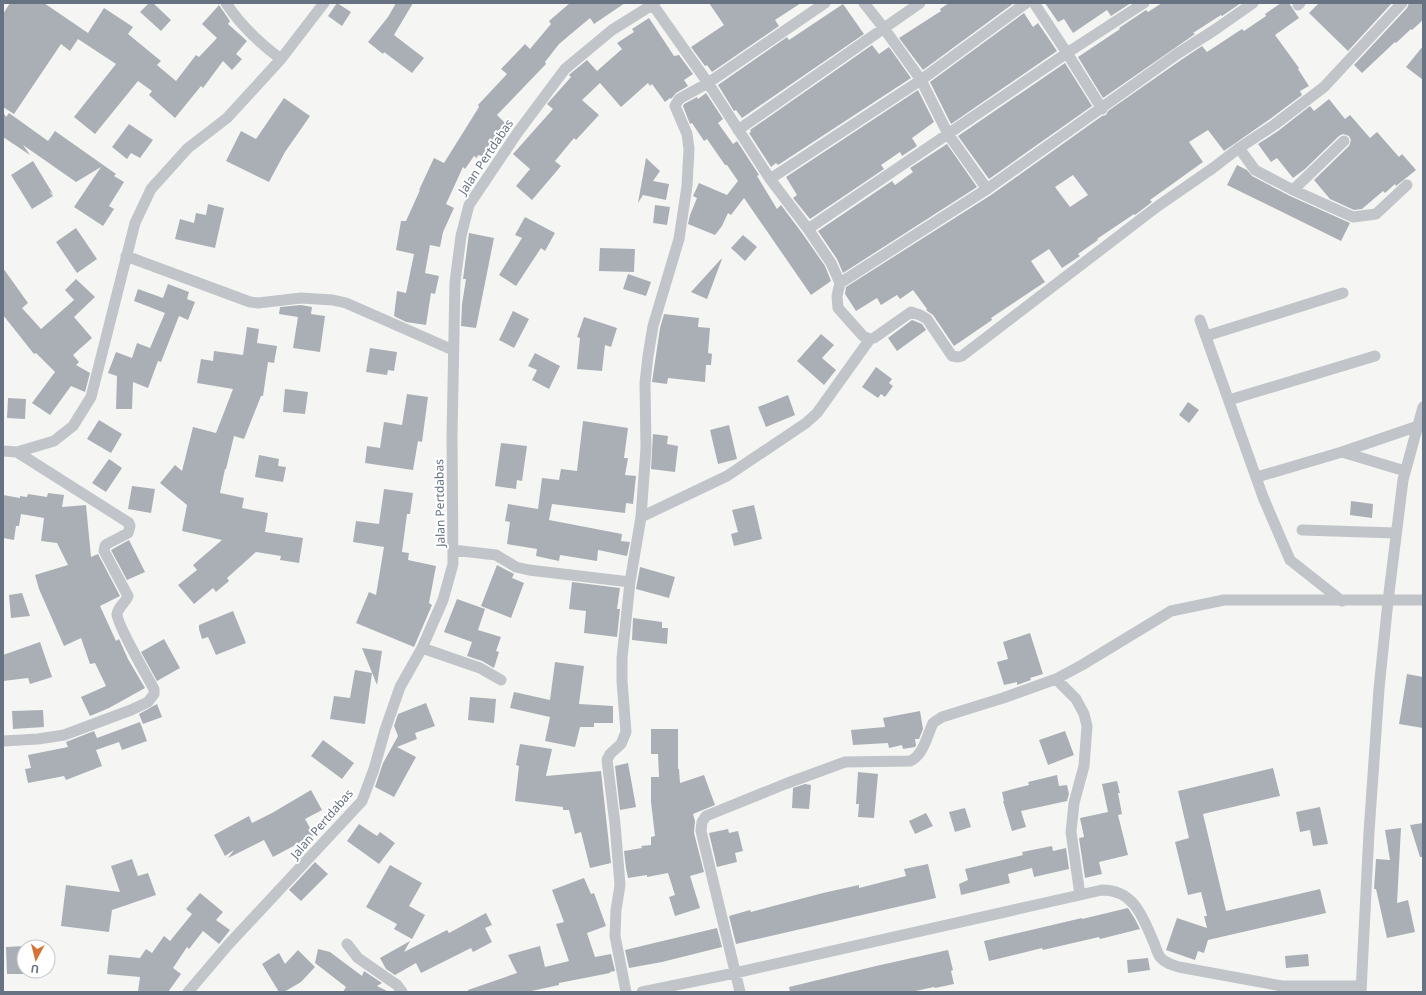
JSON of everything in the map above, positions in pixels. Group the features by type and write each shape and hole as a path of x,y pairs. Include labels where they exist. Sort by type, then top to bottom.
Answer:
{"street":[{"path":"226,3 234,16 259,43 281,59"},
{"path":"3,451 17,452 54,441 73,426 91,397 135,223 151,189 188,148 227,118 281,59 324,3"},
{"path":"626,992 615,936 616,910 620,885 615,824 607,760 610,754 621,744 626,732 622,681 622,658 630,582 641,517 646,448 645,383 648,356 653,326 679,239 687,186 689,149 687,134 675,106 680,99 708,82 825,3"},
{"path":"864,3 921,80 948,134 987,189"},
{"path":"738,130 883,27 920,3"},
{"path":"770,179 921,80 1026,3"},
{"path":"1034,3 1102,109"},
{"path":"808,229 1067,53 1144,3"},
{"path":"840,283 987,189 1102,109 1177,54 1253,3"},
{"path":"641,517 727,476 806,423 817,413 870,339 874,338 911,312 927,319 952,356 962,356 1158,206 1274,125 1324,87 1402,3"},
{"path":"654,4 708,82 770,179 808,229 831,263 840,283 837,296 838,308 863,336 870,339"},
{"name":"Jalan Pertdabas","path":"188,992 228,945 362,801 374,769 385,730 400,687 422,648 443,600 453,564 452,436 455,282 461,236 469,205 518,132 565,69 612,30 654,4"},
{"path":"1293,190 1344,140"},
{"path":"1239,148 1255,170 1293,190 1353,217 1376,214 1407,185"},
{"path":"126,256 250,302 258,303 301,298 333,300 346,303 453,350"},
{"path":"1206,336 1343,293"},
{"path":"1200,320 1257,477 1290,560 1342,601"},
{"path":"1229,400 1375,356"},
{"path":"642,992 1102,890 1112,890 1132,901 1139,910 1160,957 1167,963 1179,967 1282,986 1361,989 1378,697 1388,601 1403,480 1423,407"},
{"path":"1257,477 1342,452 1418,426"},
{"path":"3,741 38,739 64,735 131,710 148,702 154,694 154,689 120,626 118,614 120,607 127,600 128,596 104,551 107,544 128,533 130,526 129,524 17,452"},
{"path":"1342,452 1405,471"},
{"path":"1302,530 1396,533"},
{"path":"453,550 496,555 516,567 529,570 630,582"},
{"path":"740,992 700,831 702,822 706,816 785,784 845,762 913,760 919,755 933,723 942,717 1003,698 1056,678 1082,665 1170,612 1224,600 1423,600"},
{"path":"422,648 480,668 501,680"},
{"path":"1056,678 1076,699 1084,714 1087,726 1084,766 1074,803 1071,832 1080,895"},
{"path":"347,944 358,958 397,985 402,992"}],"building":[{"path":"10,3 44,3 88,33 104,8 133,27 128,34 161,61 157,65 176,81 196,55 199,57 217,38 202,24 219,5 230,21 228,24 247,41 236,54 242,59 232,70 223,61 203,88 201,86 175,118 149,95 152,91 138,81 95,134 74,117 116,64 78,39 70,51 61,44 14,114 3,107 3,14"},
{"path":"149,3 153,3 171,20 161,31 140,12"},
{"path":"337,3 351,12 342,26 328,16"},
{"path":"396,3 413,3 394,35 424,58 412,73 368,42 388,17"},
{"path":"570,3 625,3 594,24 590,18 559,44 545,62 546,64 497,115 506,124 493,138 498,142 488,158 478,155 477,158 474,156 465,169 463,167 446,204 454,208 443,232 440,247 430,245 425,273 439,276 435,294 431,293 426,325 406,322 394,316 397,291 406,293 414,254 396,250 401,221 406,221 434,158 444,163 479,107 478,105 507,74 501,69 525,44 530,49 551,24 549,21"},
{"path":"709,3 801,3 775,20 779,26 712,72 707,65 705,66 691,47 724,25"},
{"path":"949,3 1014,3 923,70 899,38 941,11 940,9"},
{"path":"1045,3 1131,3 1111,16 1107,10 1073,33 1064,19 1058,22"},
{"path":"1162,3 1241,3 1193,33 1195,34 1103,98 1078,57 1146,10 1148,12"},
{"path":"1281,3 1289,3 1299,18 1275,35 1299,68 1298,69 1309,86 1300,91 1302,95 1270,119 1224,151 1208,130 1189,142 1203,162 1150,200 1152,202 1135,215 1134,214 1097,239 1098,240 1078,254 1080,256 1062,268 1049,249 1031,261 1045,282 991,318 992,320 954,346 933,315 926,310 927,309 913,290 900,299 897,295 881,305 877,298 856,311 845,294 846,287 991,195 1202,46 1207,52 1242,29 1244,31 1266,16 1265,14","holes":["1073,175 1088,195 1070,207 1055,187"]},
{"path":"1319,3 1392,3 1348,51 1309,13"},
{"path":"1409,3 1423,3 1423,20 1396,43 1395,42 1362,73 1354,65 1407,8"},
{"path":"843,4 864,34 742,118 736,110 734,111 718,85 787,37 789,40"},
{"path":"1024,13 1033,27 1038,23 1057,51 951,124 930,82"},
{"path":"649,18 674,56 679,55 693,74 684,80 688,86 665,102 652,84 650,86 648,83 621,107 600,83 582,100 599,115 576,140 574,138 555,161 561,166 532,200 516,186 530,169 513,154 553,109 547,104 571,77 569,75 570,74 587,60 597,71 622,49 617,43 634,32 632,29"},
{"path":"872,45 879,54 889,47 911,78 778,165 776,163 771,167 749,133 751,132 750,130"},
{"path":"1423,46 1423,80 1406,67"},
{"path":"1065,63 1092,106 989,179 958,136"},
{"path":"918,90 934,122 912,138 917,146 902,156 900,152 881,165 884,169 810,219 793,198 797,195 786,177"},
{"path":"706,93 723,119 718,123 733,144 737,141 759,175 757,176 777,209 781,205 825,266 831,281 811,295 744,198 731,215 728,213 722,226 715,235 688,224 697,198 693,196 699,183 727,195 738,181 707,139 704,141 692,123 690,124 683,106 697,97 698,99"},
{"path":"284,98 310,116 285,152 269,182 226,161 241,131 256,139"},
{"path":"1329,99 1345,119 1350,115 1370,138 1377,132 1399,157 1402,154 1416,170 1396,186 1395,184 1385,193 1383,191 1362,209 1354,210 1330,199 1314,180 1349,146 1351,140 1349,136 1343,134 1339,136 1305,169 1293,178 1277,158 1271,162 1258,144 1278,131 1310,106 1314,111"},
{"path":"3,112 6,117 9,113 48,141 55,131 116,174 114,176 124,182 109,206 114,209 103,226 74,207 101,167 76,182 23,145 30,155 3,137"},
{"path":"129,124 153,140 140,158 131,153 127,159 112,147"},
{"path":"947,144 977,187 843,273 837,259 818,231 892,181 895,185 913,172 910,168"},
{"path":"646,158 660,171 653,181 669,184 666,200 643,195 638,203"},
{"path":"33,161 53,196 32,209 11,175"},
{"path":"1237,165 1247,170 1252,176 1290,196 1350,223 1341,241 1227,185"},
{"path":"208,204 224,208 215,248 175,239 180,219 194,223 196,213 206,215"},
{"path":"655,205 670,207 667,225 653,223"},
{"path":"525,217 555,233 545,251 541,248 516,286 499,275 522,238 515,235"},
{"path":"76,228 97,259 77,273 56,242"},
{"path":"469,233 494,238 476,328 461,326 462,304 466,279 463,279"},
{"path":"743,235 757,247 745,261 731,248"},
{"path":"600,248 635,249 634,272 599,271"},
{"path":"721,259 707,299 691,292"},
{"path":"3,268 28,303 22,308 41,329 74,300 65,290 76,279 95,297 74,317 92,338 73,355 79,362 76,365 90,373 85,392 71,386 50,415 32,403 55,372 36,353 34,354 3,315"},
{"path":"628,274 651,282 646,296 623,289"},
{"path":"168,284 189,292 187,299 195,302 188,320 179,316 161,362 158,361 148,388 133,382 132,409 116,409 117,376 108,373 116,352 132,358 137,343 150,348 165,313 134,301 138,289 163,298"},
{"path":"301,305 312,307 311,314 325,316 320,352 293,348 298,317 279,314 280,307"},
{"path":"513,311 529,319 514,348 499,340"},
{"path":"664,314 699,318 698,327 710,328 708,353 712,354 711,365 706,365 705,382 668,378 667,384 652,382 660,328"},
{"path":"584,317 617,328 611,347 605,345 602,371 577,369 580,338 577,337"},
{"path":"912,320 922,324 926,330 897,351 888,338"},
{"path":"247,327 259,329 257,343 277,346 274,363 268,362 263,396 261,396 244,439 234,436 220,493 244,498 242,508 268,513 265,532 303,538 299,563 280,560 281,556 256,552 227,578 229,581 216,592 213,588 194,604 178,585 197,570 193,565 222,540 182,531 187,505 160,483 175,465 182,471 193,427 216,433 233,389 197,383 201,359 213,361 214,351 243,355"},
{"path":"821,334 834,345 822,358 836,370 824,385 797,361"},
{"path":"370,348 397,352 394,371 388,370 387,375 366,372"},
{"path":"535,353 560,366 549,389 532,380 537,370 528,366"},
{"path":"876,367 892,379 889,383 893,386 885,397 881,394 878,398 862,387"},
{"path":"285,389 308,392 305,414 283,412"},
{"path":"407,394 428,397 422,442 418,441 413,470 365,463 367,446 380,448 384,422 402,425"},
{"path":"788,395 795,415 766,427 758,407"},
{"path":"8,398 26,399 25,419 7,418"},
{"path":"1188,402 1199,410 1189,423 1179,415"},
{"path":"99,420 122,434 111,453 87,439"},
{"path":"583,421 628,428 624,458 628,458 625,475 636,476 633,504 626,503 625,513 552,504 549,520 622,534 621,541 630,542 627,556 598,550 597,561 560,555 559,561 536,556 537,549 507,544 510,522 505,521 508,504 538,509 542,478 559,480 561,469 577,471"},
{"path":"729,425 737,459 718,464 710,430"},
{"path":"653,434 668,436 667,444 678,446 675,472 651,469"},
{"path":"501,443 527,446 522,481 517,480 516,489 495,486"},
{"path":"259,455 279,459 278,466 286,467 283,482 255,477"},
{"path":"109,459 122,468 106,492 92,483"},
{"path":"132,486 155,489 151,513 128,509"},
{"path":"384,489 413,493 410,514 407,514 402,552 409,553 408,560 436,566 429,603 432,605 414,647 356,623 369,592 376,595 384,547 353,542 356,521 379,524"},
{"path":"48,493 64,495 62,507 86,505 91,557 98,554 120,596 100,606 116,641 119,639 128,659 145,688 109,708 90,716 81,697 106,686 95,663 90,664 81,638 64,646 39,589 35,575 68,565 57,543 41,541 44,518 21,514 19,526 16,526 14,540 3,538 3,495 20,498 20,496 27,497 28,494 47,497"},
{"path":"1351,501 1373,504 1372,518 1350,515"},
{"path":"754,505 762,539 734,546 731,534 738,532 732,510"},
{"path":"129,540 145,572 127,580 111,550"},
{"path":"497,565 514,574 512,578 524,583 511,618 481,606"},
{"path":"640,567 675,577 669,598 636,589"},
{"path":"572,582 620,588 617,609 620,609 617,637 584,633 586,611 569,609"},
{"path":"22,593 30,616 11,618 9,595"},
{"path":"457,599 485,609 478,630 501,637 496,651 499,652 494,668 482,661 467,656 472,642 444,632"},
{"path":"233,611 246,643 216,655 208,637 202,639 199,625"},
{"path":"633,618 662,622 662,628 668,628 667,644 632,640"},
{"path":"1030,633 1043,674 1030,678 1031,680 1017,685 1017,682 1004,685 997,662 1008,659 1003,642"},
{"path":"164,639 180,668 157,681 141,652"},
{"path":"40,642 52,677 30,684 28,678 3,681 3,655"},
{"path":"362,648 382,651 377,685"},
{"path":"555,662 584,666 579,704 613,706 613,723 594,723 594,727 580,727 575,747 545,741 550,717 510,708 514,692 550,700"},
{"path":"355,670 372,673 365,724 330,719 334,696 350,698"},
{"path":"1407,674 1423,677 1423,728 1399,724"},
{"path":"470,697 496,699 494,723 468,720"},
{"path":"426,703 435,726 415,733 417,739 397,747 416,757 394,797 375,787 383,763 398,736 394,726 398,714"},
{"path":"157,704 162,717 143,724 139,714"},
{"path":"43,710 44,727 13,729 12,711"},
{"path":"920,711 923,729 919,739 915,739 915,747 903,749 902,745 889,748 888,743 853,745 851,730 885,727 883,718"},
{"path":"140,722 147,741 122,750 119,742 96,750 102,766 66,780 64,776 28,783 25,769 31,768 28,755 68,747 66,742 94,731 97,738"},
{"path":"651,729 678,729 678,769 680,783 704,775 715,805 693,814 695,821 694,833 704,872 690,876 700,908 675,916 669,897 675,895 668,873 647,877 647,875 628,878 626,868 624,851 651,845 651,837 655,836 651,802 651,777 659,777 658,754 651,754"},
{"path":"1065,731 1074,755 1048,765 1039,740"},
{"path":"323,740 354,763 342,779 311,756"},
{"path":"520,744 552,749 546,776 601,771 611,863 590,868 581,832 575,834 569,810 563,810 563,807 515,801 519,766 516,765"},
{"path":"628,763 636,807 620,810 615,766"},
{"path":"1273,768 1280,796 1203,814 1226,911 1320,889 1326,913 1208,940 1204,953 1198,951 1195,960 1166,950 1177,918 1207,928 1204,916 1207,916 1201,892 1188,895 1175,842 1189,838 1178,791"},
{"path":"858,772 878,774 874,818 858,817 859,804 856,804"},
{"path":"1057,775 1059,786 1067,785 1069,794 1067,801 1021,811 1026,827 1012,831 1003,801 1002,792 1029,785 1028,782"},
{"path":"1117,781 1122,814 1118,815 1128,855 1099,862 1102,874 1085,878 1079,838 1084,837 1080,818 1108,812 1102,784"},
{"path":"805,784 811,785 809,809 792,808 793,788"},
{"path":"311,790 322,810 305,819 314,835 273,857 264,840 228,858 234,850 225,856 214,835 249,816 252,823"},
{"path":"1320,807 1328,844 1313,846 1310,830 1300,832 1296,812"},
{"path":"965,808 971,827 955,832 949,812"},
{"path":"926,813 933,826 915,834 909,821"},
{"path":"1423,823 1423,857 1420,857 1410,825"},
{"path":"359,824 377,836 380,832 395,843 379,864 347,841"},
{"path":"1401,828 1397,903 1408,900 1415,932 1387,938 1376,889 1374,889 1376,859 1390,860 1385,830"},
{"path":"728,829 729,833 738,831 743,851 735,853 737,862 717,867 709,833"},
{"path":"1052,846 1053,851 1066,848 1069,869 1034,877 1032,868 1008,874 1010,883 961,895 959,884 968,880 965,869 1023,855 1022,852"},
{"path":"132,859 138,876 148,873 156,895 112,910 109,932 61,926 66,885 120,892 111,866"},
{"path":"315,862 328,874 301,901 289,890"},
{"path":"928,864 936,898 736,944 729,916 750,910 751,912 823,893 859,885 859,888 906,876 904,869"},
{"path":"390,865 422,883 409,906 425,915 412,939 394,929 397,924 366,907"},
{"path":"584,878 591,894 594,893 606,926 587,933 595,957 611,954 615,971 559,983 559,985 527,992 468,992 468,990 517,973 508,955 540,946 545,967 569,961 556,924 564,922 552,890"},
{"path":"200,893 223,912 216,920 230,930 219,944 203,931 189,949 187,947 173,968 181,974 168,992 138,992 140,977 107,974 109,955 140,958 146,949 152,953 164,936 170,941 192,914 186,909"},
{"path":"1128,908 1140,929 1100,939 1099,937 1043,950 1042,948 989,961 984,941"},
{"path":"486,913 492,925 485,928 492,942 473,952 471,948 421,973 416,963 395,975 386,969 380,958 410,941 404,952 447,930 449,933"},
{"path":"717,928 722,947 662,962 629,968 625,950"},
{"path":"16,946 16,974 7,974 6,947"},
{"path":"318,949 330,952 362,976 364,971 382,983 377,986 389,992 343,992 346,987 315,963"},
{"path":"298,950 315,967 301,982 284,992 279,992 262,964 279,953 285,964"},
{"path":"948,950 953,970 951,971 954,984 911,992 790,992 789,987"},
{"path":"1308,954 1309,966 1286,968 1285,956"},
{"path":"1148,958 1150,970 1128,973 1127,960"}]}
